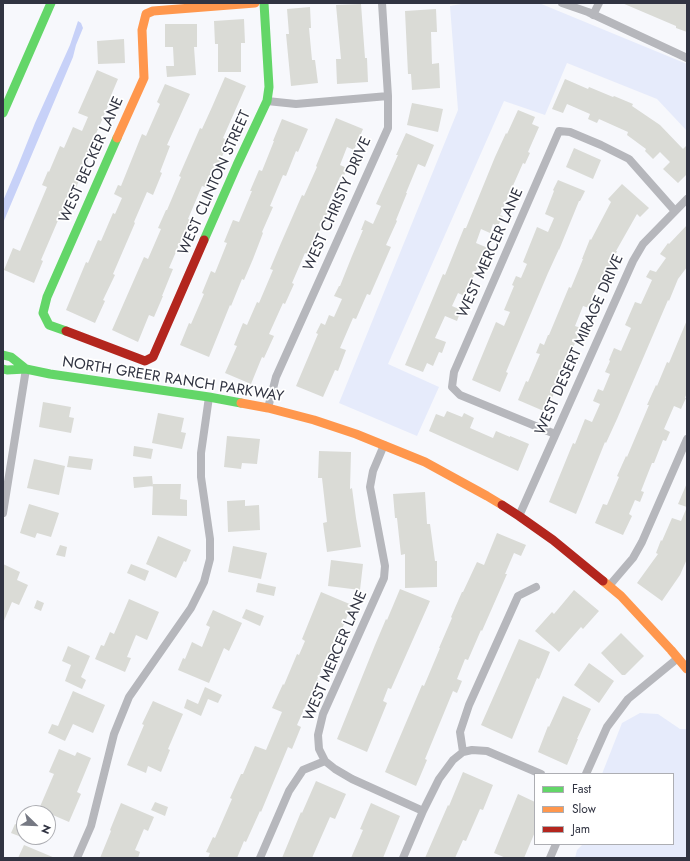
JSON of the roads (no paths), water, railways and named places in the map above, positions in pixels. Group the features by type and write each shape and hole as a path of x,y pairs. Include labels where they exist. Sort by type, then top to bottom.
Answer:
{"street":[{"path":"3,113 51,3"},
{"name":"WEST BECKER LANE","path":"145,362 49,325 43,313 48,297 144,78 142,30 146,14 153,10 255,3"},
{"name":"WEST CLINTON STREET","path":"145,362 153,357 237,165 267,101 269,87 264,3"},
{"name":"WEST CHRISTY DRIVE","path":"268,408 276,377 388,128 388,96 382,3"},
{"path":"562,3 594,15 687,58"},
{"path":"594,15 599,3"},
{"path":"267,101 296,104 388,96"},
{"name":"WEST MERCER LANE","path":"556,434 460,395 452,387 454,372 559,131 570,132 602,145 629,159 675,211"},
{"name":"WEST DESERT MIRAGE DRIVE","path":"519,516 633,261 643,244 687,199"},
{"name":"NORTH GREER RANCH PARKWAY","path":"3,355 11,357 26,369"},
{"name":"NORTH GREER RANCH PARKWAY","path":"3,369 26,369 50,374 209,397 268,408 314,420 384,445 425,462 487,496 519,516 558,544 621,596 678,658 687,670"},
{"path":"3,513 26,369"},
{"path":"77,858 91,826 114,734 129,698 191,608 204,582 210,559 210,538 201,477 201,454 209,397"},
{"path":"609,586 633,558 642,542 687,439"},
{"name":"WEST MERCER LANE","path":"325,761 319,749 318,735 323,714 384,578 385,566 370,487 373,471 384,445"},
{"path":"463,752 460,732 469,705 518,596 536,588"},
{"path":"586,773 607,727 628,699 678,658"},
{"path":"403,858 423,811 439,779 453,760 463,752 472,750 487,751 538,773"},
{"path":"260,858 289,791 303,770 325,761 352,779 423,811"},
{"path":"550,858 556,845"}],"water":[{"path":"78,21 81,23 83,28 73,57 3,223 3,201 35,123 70,45"}]}
